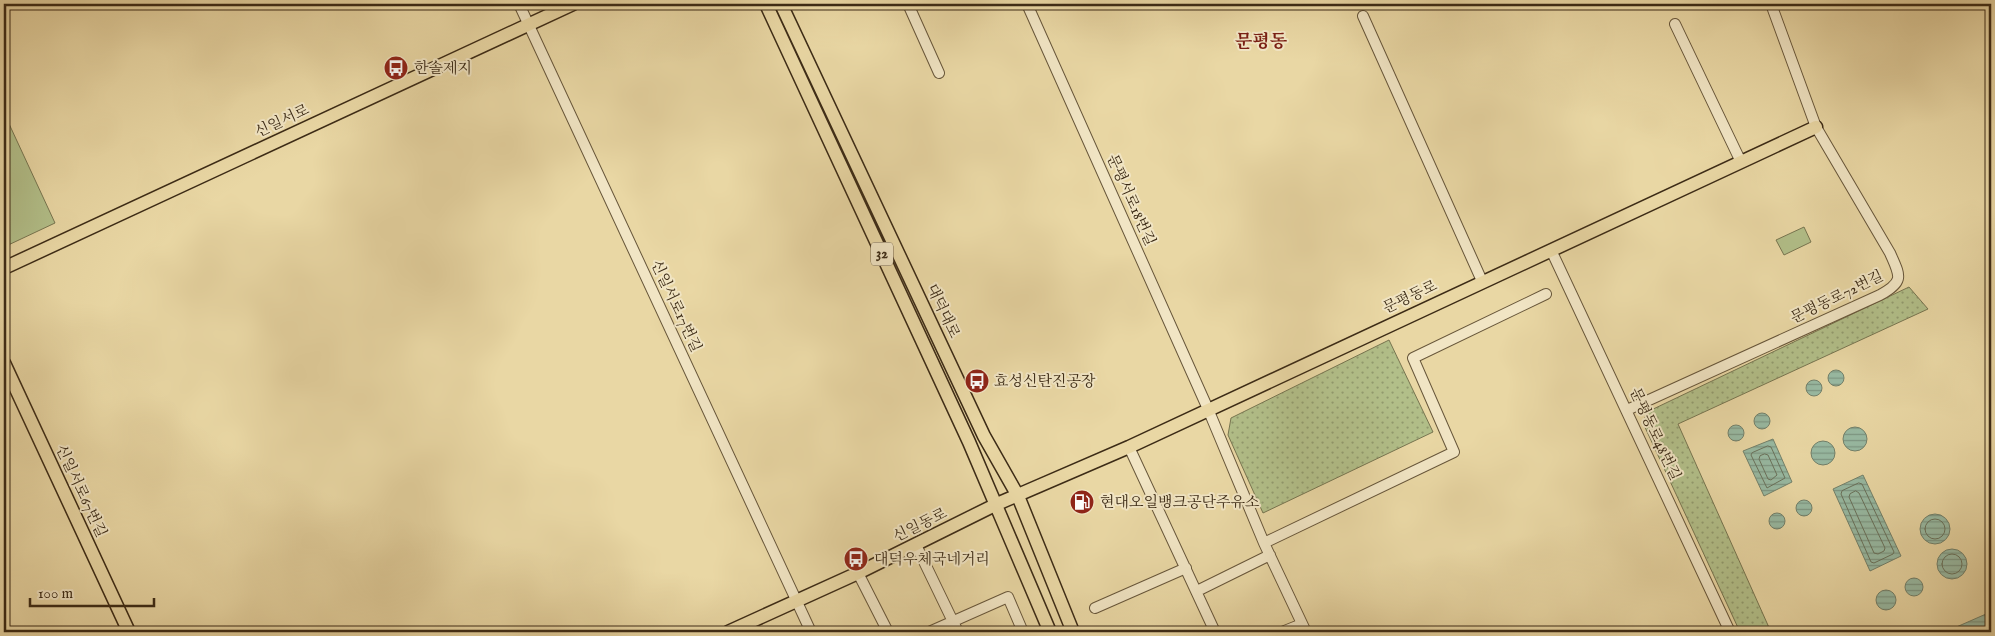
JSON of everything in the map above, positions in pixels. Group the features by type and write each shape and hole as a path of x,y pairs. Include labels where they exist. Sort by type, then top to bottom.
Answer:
{"main road":[{"name":"신일서로","path":"4,268 573,4"},
{"name":"32","path":"766,4 997,504 1050,632"},
{"name":"대덕대로","path":"781,4 984,436 1018,496 1073,632"},
{"name":"문평동로","path":"1018,496 1129,447 1816,127"},
{"name":"신일서로67번길","path":"4,363 129,632"},
{"name":"신일동로","path":"728,632 916,545 997,504 1018,496"}],"street":[{"name":"신일서로17번길","path":"519,4 811,632"},
{"path":"908,4 939,73"},
{"name":"문평서로18번길","path":"1027,4 1208,409 1264,544 1304,628"},
{"name":"문평동로72번길","path":"1627,410 1880,295 1894,287 1897,282 1898,273 1890,253 1816,127 1771,4"},
{"path":"1363,16 1482,282"},
{"path":"1675,24 1741,162"},
{"name":"문평동로48번길","path":"1551,250 1730,632"},
{"path":"1264,544 1454,452 1413,358 1546,294"},
{"path":"1129,447 1215,632"},
{"path":"916,545 958,632"},
{"path":"1197,591 1270,555"},
{"path":"1095,608 1186,568"},
{"path":"858,572 888,632"},
{"path":"928,632 1008,597 1023,632"},
{"path":"1282,632 1304,628"}],"shaded area":[{"path":"4,113 55,223 4,247"},
{"path":"1804,227 1811,242 1784,255 1776,240"},
{"path":"1909,287 1928,309 1678,424 1771,632 1740,632 1643,423 1647,412"},
{"path":"1389,340 1433,432 1263,513 1228,435 1231,418"}],"water":[{"path":"1833,370 1839,370 1844,375 1842,384 1833,386 1828,381 1828,375"},
{"path":"1811,380 1817,380 1822,385 1820,394 1811,396 1806,391 1806,385"},
{"path":"1759,413 1765,413 1770,418 1768,427 1759,429 1754,424 1754,418"},
{"path":"1733,425 1739,425 1744,430 1742,439 1733,441 1728,436 1728,430"},
{"path":"1855,427 1864,430 1867,439 1864,448 1855,451 1846,448 1843,439 1846,430"},
{"path":"1773,439 1792,482 1764,496 1743,451"},
{"path":"1818,441 1828,441 1835,448 1835,458 1828,465 1818,465 1811,458 1811,448"},
{"path":"1863,475 1901,556 1870,571 1833,489"},
{"path":"1801,500 1807,500 1812,505 1810,514 1801,516 1796,511 1796,505"},
{"path":"1774,513 1780,513 1785,518 1783,527 1774,529 1769,524 1769,518"},
{"path":"1935,514 1946,518 1950,529 1946,540 1935,544 1924,540 1920,529 1924,518"},
{"path":"1952,549 1963,553 1967,564 1963,575 1952,579 1941,575 1937,564 1941,553"},
{"path":"1910,578 1918,578 1923,583 1921,594 1910,596 1905,591 1905,583"},
{"path":"1886,590 1893,593 1896,600 1893,607 1886,610 1879,607 1876,600 1879,593"},
{"path":"1986,614 1991,626 1991,632 1945,632"}],"place":[{"name":"한솔제지","path":"396,68"},
{"name":"효성신탄진공장","path":"977,381"},
{"name":"현대오일뱅크공단주유소","path":"1082,502"},
{"name":"대덕우체국네거리","path":"856,559"}],"district":[{"name":"문평동","path":"1261,42"}]}
